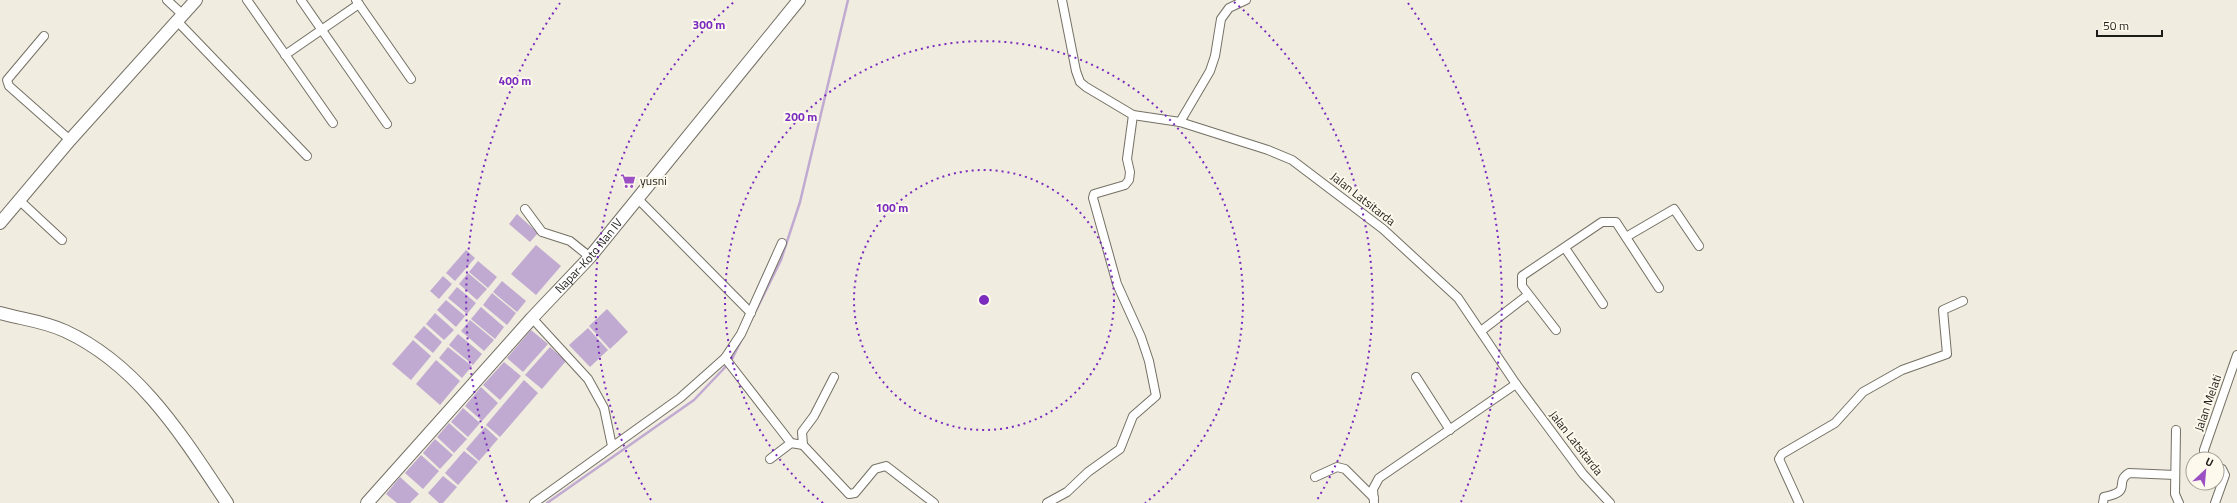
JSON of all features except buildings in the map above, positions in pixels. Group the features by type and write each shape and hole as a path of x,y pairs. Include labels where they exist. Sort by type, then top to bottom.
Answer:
{"street":[{"path":"167,0 180,18 307,156"},
{"path":"0,223 70,140 196,0"},
{"path":"246,0 334,123"},
{"path":"301,0 387,124"},
{"name":"Napar-Koto Nan IV","path":"367,503 532,318 590,256 799,0"},
{"name":"Jalan Latsitarda","path":"1062,0 1076,71 1080,82 1132,120 1180,122 1268,150 1303,167 1383,229 1458,298 1516,384 1583,474 1610,503"},
{"path":"1180,122 1210,71 1215,56 1221,19 1229,8 1246,0"},
{"path":"285,55 322,30 357,2 411,79"},
{"path":"44,36 7,80 9,86 70,140"},
{"path":"1047,503 1067,492 1088,472 1120,449 1133,416 1156,396 1147,355 1141,337 1117,284 1093,198 1094,194 1125,185 1129,180 1130,172 1127,159 1132,120"},
{"path":"638,199 751,313"},
{"path":"19,200 62,240"},
{"path":"525,209 542,232 570,241 590,256"},
{"path":"1626,237 1674,209 1699,246"},
{"path":"1556,330 1522,286 1522,276 1602,222 1616,222 1658,288"},
{"path":"534,503 680,398 728,361 782,243"},
{"path":"1565,248 1603,304"},
{"path":"1481,331 1528,295"},
{"path":"1799,503 1779,459 1782,454 1835,424 1859,395 1868,388 1902,370 1945,355 1948,350 1943,310 1963,301"},
{"path":"0,313 47,324 64,330 100,351 122,369 161,408 183,437 227,503"},
{"path":"532,318 588,378 604,408 612,446"},
{"name":"Jalan Melati","path":"2204,451 2237,355"},
{"path":"728,361 791,443 803,445 849,494 855,493 878,467 886,466 934,503"},
{"path":"803,445 802,432 814,416 834,377"},
{"path":"1416,377 1450,430"},
{"path":"1376,501 1374,486 1379,478 1516,384"},
{"path":"2176,430 2175,494 2179,503"},
{"path":"770,459 791,443"},
{"path":"1315,477 1337,467 1345,469 1376,501"},
{"path":"2103,503 2104,497 2118,494 2120,492 2123,482 2129,472 2175,475"},
{"path":"2215,503 2219,491"}],"shaded area":[{"path":"517,214 538,233 530,242 509,224"},
{"path":"536,245 561,266 536,295 511,274"},
{"path":"466,250 475,258 455,281 446,273"},
{"path":"478,261 497,277 488,288 469,272"},
{"path":"468,273 487,289 477,300 459,284"},
{"path":"443,276 452,284 439,299 430,291"},
{"path":"502,281 526,301 517,312 493,292"},
{"path":"457,287 476,303 467,314 448,298"},
{"path":"492,293 516,313 507,325 483,305"},
{"path":"446,300 465,316 456,327 437,310"},
{"path":"481,307 504,327 495,339 471,319"},
{"path":"607,309 628,332 610,349 589,326"},
{"path":"435,313 454,330 444,340 426,324"},
{"path":"470,320 494,340 484,351 461,331"},
{"path":"424,326 442,342 433,353 414,337"},
{"path":"588,328 608,350 590,367 569,345"},
{"path":"531,330 548,344 523,372 507,358"},
{"path":"458,334 482,354 473,365 449,345"},
{"path":"413,340 431,356 411,380 392,364"},
{"path":"448,347 472,366 462,378 439,358"},
{"path":"550,347 566,361 542,389 525,375"},
{"path":"436,360 460,381 440,405 416,384"},
{"path":"504,362 521,376 500,400 483,385"},
{"path":"524,380 538,393 500,437 486,425"},
{"path":"481,387 498,403 482,421 465,406"},
{"path":"463,408 480,423 468,437 451,422"},
{"path":"449,423 467,439 454,453 437,437"},
{"path":"485,427 498,439 479,461 466,449"},
{"path":"435,439 453,455 440,469 423,453"},
{"path":"464,451 478,462 458,485 445,473"},
{"path":"421,455 439,471 423,489 405,473"},
{"path":"443,476 457,487 443,503 439,503 428,493"},
{"path":"400,477 419,494 410,503 397,503 386,494"}],"waterway":[{"path":"547,503 694,400 731,361 781,260 800,202 848,0"}],"place":[{"name":"yusni","path":"628,181"}]}
